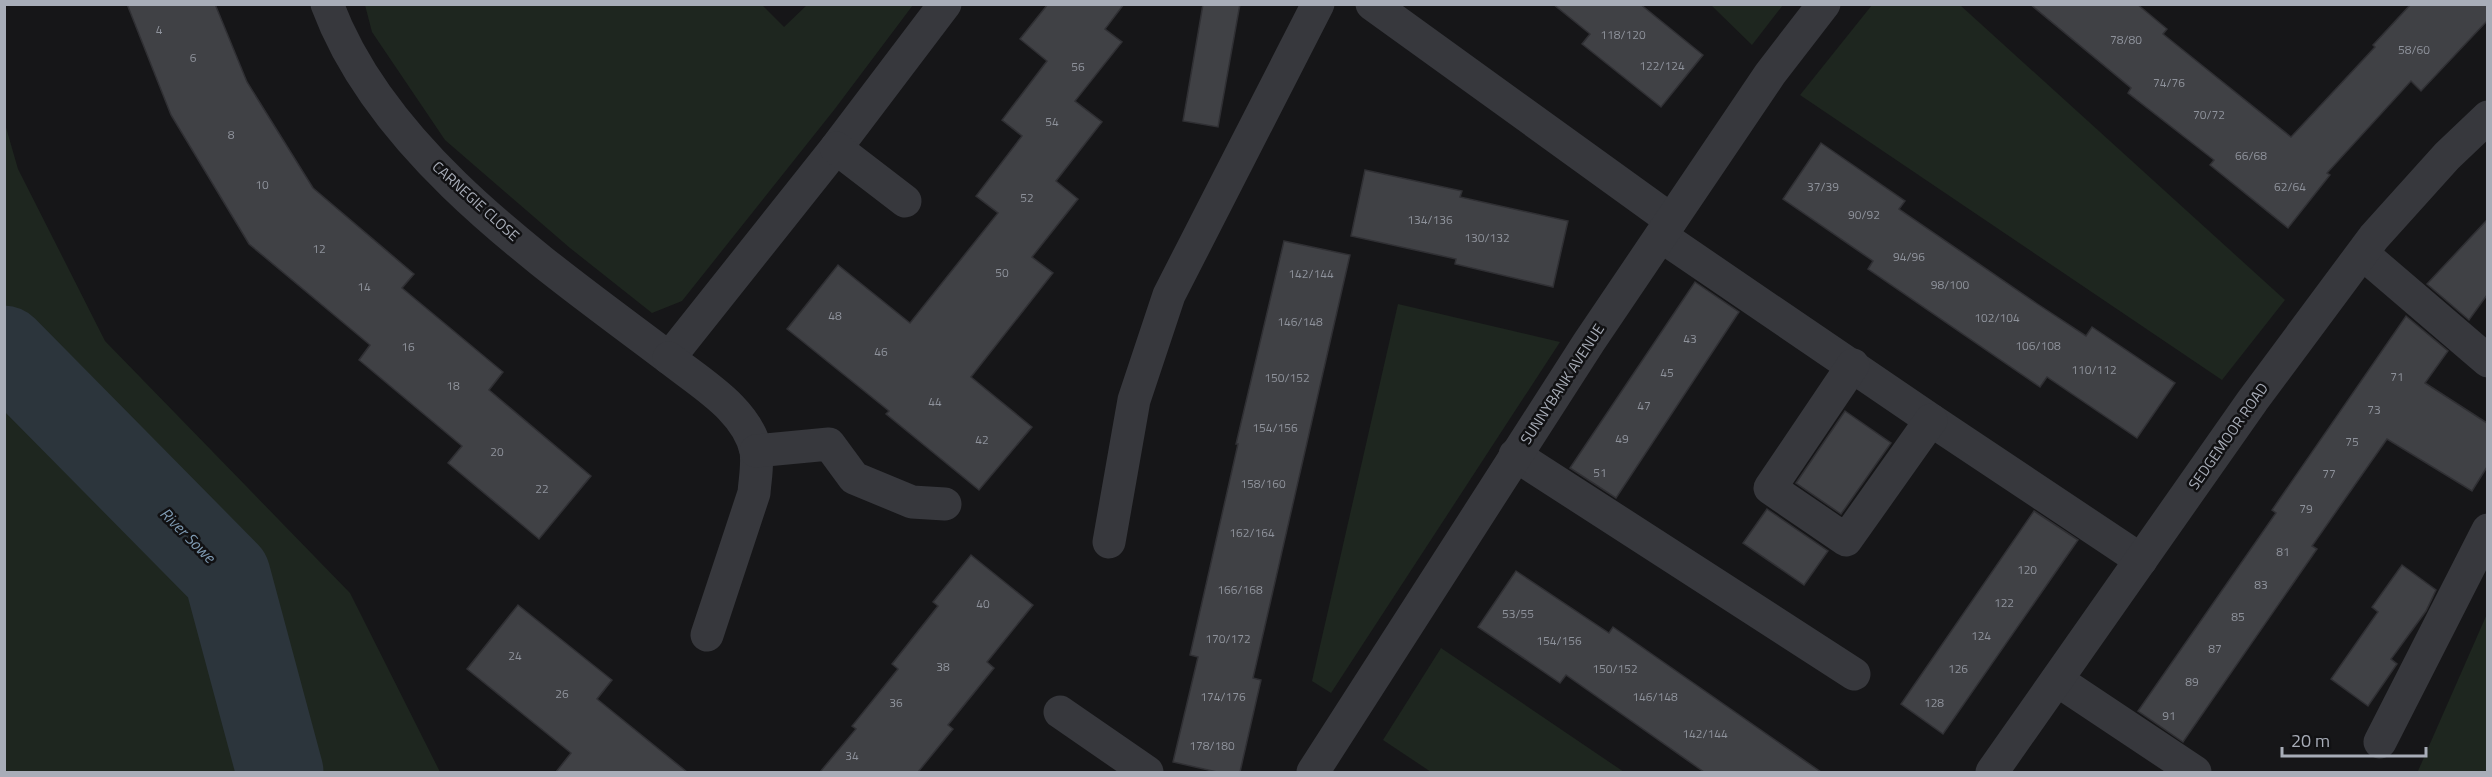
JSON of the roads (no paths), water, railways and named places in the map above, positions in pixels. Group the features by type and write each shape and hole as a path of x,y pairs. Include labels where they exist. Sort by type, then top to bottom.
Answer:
{"street":[{"name":"CARNEGIE CLOSE","path":"327,4 340,38 382,102 443,176 560,275 669,358 733,411 749,434 756,451 757,471 754,492 707,635"},
{"path":"669,358 836,148 945,4"},
{"path":"1109,542 1134,400 1169,295 1318,4"},
{"path":"1372,4 1666,228 1853,365 1931,420 2141,560"},
{"name":"SUNNYBANK AVENUE","path":"1313,772 1515,455 1666,228 1770,74 1824,4"},
{"name":"SEDGEMOOR ROAD","path":"1992,772 2253,400 2374,237 2447,156 2487,117"},
{"path":"836,148 905,201"},
{"path":"2363,254 2487,361"},
{"path":"1853,365 1770,488 1846,540 1931,420"},
{"path":"756,451 829,444 854,478 912,502 945,504"},
{"path":"1515,455 1854,674"},
{"path":"2380,742 2487,530"},
{"path":"2057,680 2195,772"},
{"path":"1060,712 1147,772"}],"waterway":[{"name":"River Sowe","path":"4,349 227,575 280,772"}]}
